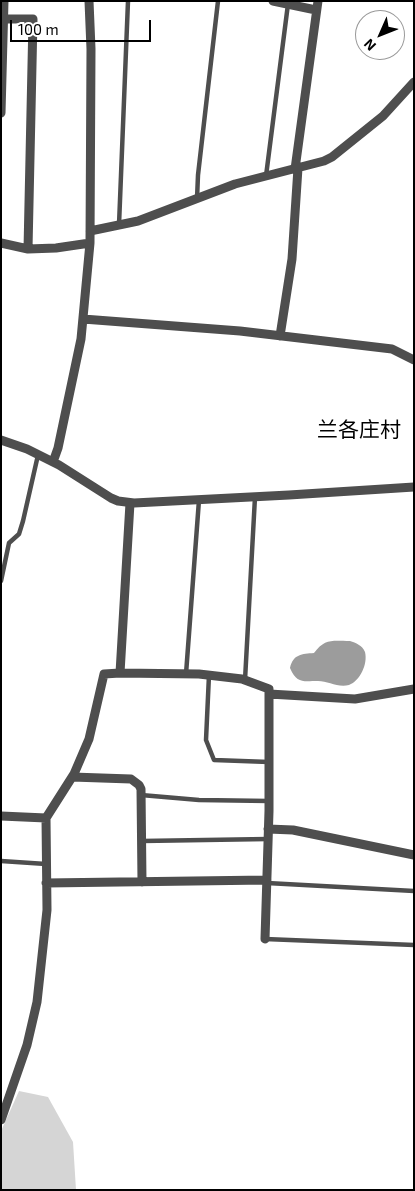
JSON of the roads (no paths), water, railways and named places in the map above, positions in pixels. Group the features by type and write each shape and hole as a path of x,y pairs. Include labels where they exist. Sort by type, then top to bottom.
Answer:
{"street":[{"path":"1,113 4,1"},
{"path":"53,462 58,448 77,357 83,319 90,243 91,49 89,1"},
{"path":"273,1 317,6 296,168 292,259 280,336"},
{"path":"4,19 33,19 28,250"},
{"path":"90,231 138,221 235,184 324,161 332,157 383,116 414,82"},
{"path":"1,243 28,250 90,243"},
{"path":"83,319 240,331 392,349 414,360"},
{"path":"1,440 38,454 111,498 130,503 160,503 414,486"},
{"path":"120,673 130,503"},
{"path":"1,1120 27,1044 37,1002 46,931 46,818 72,777 89,739 104,674 209,675 245,680 269,689 269,801 265,939"},
{"path":"269,694 355,699 414,689"},
{"path":"72,777 131,779 139,785 141,789 142,882"},
{"path":"1,816 46,818"},
{"path":"268,834 293,830 414,855"},
{"path":"46,883 267,882"}],"lane":[{"path":"119,225 128,1"},
{"path":"197,198 218,1"},
{"path":"266,176 288,4"},
{"path":"1,581 9,543 19,534 23,521 38,454"},
{"path":"245,680 255,497"},
{"path":"186,674 199,500"},
{"path":"209,675 206,740 214,760 269,762"},
{"path":"141,795 199,800 269,801"},
{"path":"142,841 268,834"},
{"path":"1,861 46,864"},
{"path":"267,882 414,891"},
{"path":"265,939 414,945"}],"district":[{"name":"兰各庄村","path":"359,430"}]}
